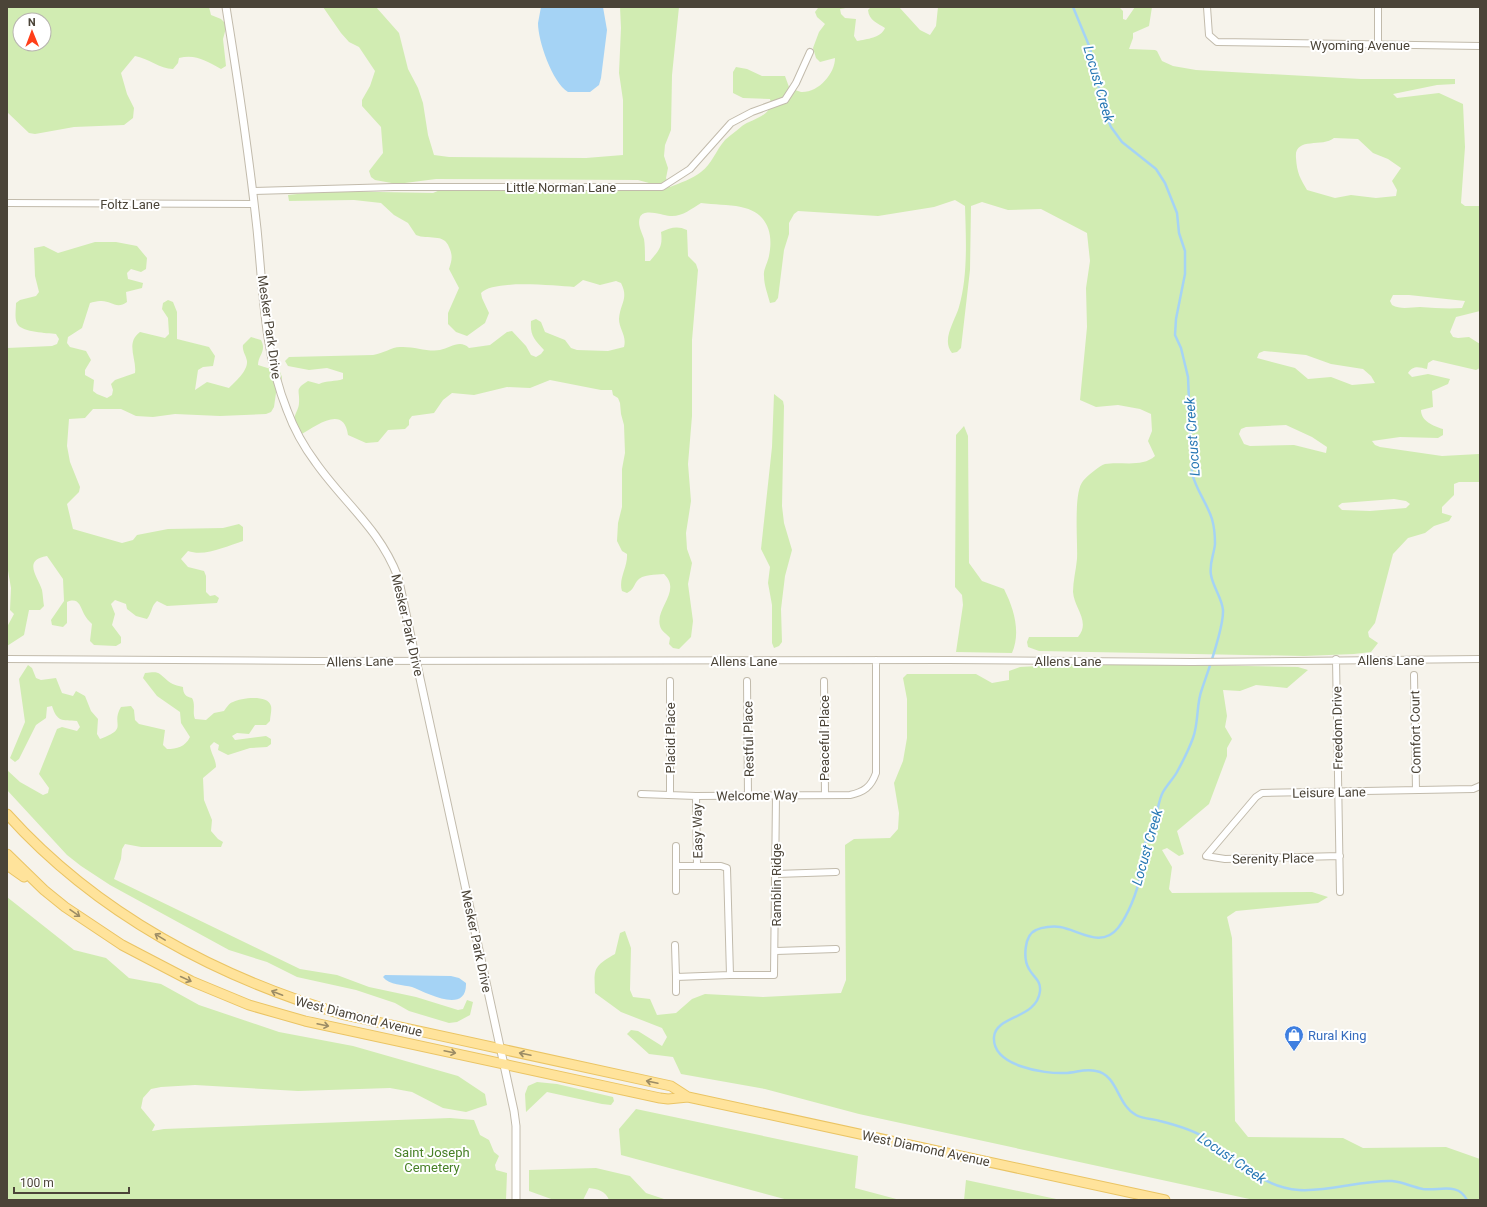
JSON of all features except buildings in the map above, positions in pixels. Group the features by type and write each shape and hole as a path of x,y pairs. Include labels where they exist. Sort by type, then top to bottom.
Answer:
{"main road":[{"name":"West Diamond Avenue","path":"7,814 52,858 114,907 163,939 232,975 294,1000 345,1015 671,1086 688,1097"},
{"name":"West Diamond Avenue","path":"7,854 44,890 65,907 122,945 184,978 235,999 305,1021 668,1100 688,1097 1165,1200"},
{"path":"7,866 44,890"}],"street":[{"name":"Mesker Park Drive","path":"226,7 253,191 268,335 280,391 295,430 316,463 366,522 387,550 402,591 501,1049 516,1126 516,1200"},
{"name":"Wyoming Avenue","path":"1207,7 1208,31 1211,39 1217,42 1480,46"},
{"path":"1378,7 1378,44"},
{"name":"Little Norman Lane","path":"253,191 399,187 662,187 690,169 731,123 752,112 785,100 796,83 810,52"},
{"name":"Foltz Lane","path":"7,203 254,204"},
{"name":"Allens Lane","path":"7,659 309,661 876,660 1221,662 1480,658"},
{"name":"Welcome Way","path":"641,794 696,796 850,795 866,790 871,785 876,773 876,660"},
{"name":"Freedom Drive","path":"1336,660 1340,892"},
{"name":"Comfort Court","path":"1414,675 1416,790"},
{"name":"Placid Place","path":"670,681 670,795"},
{"name":"Restful Place","path":"747,681 748,796"},
{"name":"Peaceful Place","path":"824,681 824,795"},
{"name":"Leisure Lane","path":"1206,856 1259,795 1266,793 1473,789 1480,786"},
{"name":"Ramblin Ridge","path":"730,976 774,975 776,951 776,795"},
{"name":"Easy Way","path":"696,796 698,866"},
{"path":"676,846 676,891"},
{"name":"Serenity Place","path":"1206,856 1226,859 1340,856"},
{"path":"676,866 721,866 727,868 730,976 676,977"},
{"path":"776,874 836,872"},
{"path":"675,945 676,992"},
{"path":"776,951 836,949"}],"green space":[{"path":"7,7 209,7 211,15 221,19 225,23 226,28 223,39 226,66 221,69 206,61 185,57 179,58 178,63 173,69 168,69 135,56 121,73 127,94 134,108 133,118 124,125 74,127 35,134 29,133 7,112"},
{"path":"323,7 376,7 399,33 408,69 418,88 423,103 428,135 434,155 449,157 586,158 623,155 623,100 619,73 621,28 620,7 679,7 672,75 671,130 665,145 664,156 668,168 666,178 670,187 690,179 705,169 727,138 742,126 762,116 769,109 771,104 770,99 743,98 733,93 733,72 736,67 747,69 762,76 785,76 789,87 801,92 819,86 829,76 835,58 820,62 816,58 813,48 819,32 825,24 817,17 815,12 818,8 851,7 840,9 841,14 845,18 856,19 854,36 857,41 877,36 885,28 870,17 868,10 871,7 899,7 920,30 930,35 936,26 938,7 1119,7 1123,11 1123,19 1126,20 1135,7 1152,7 1149,26 1133,33 1133,38 1129,49 1155,50 1162,61 1173,66 1196,70 1361,79 1455,79 1455,84 1437,85 1393,94 1397,98 1439,93 1463,104 1465,147 1461,203 1465,206 1480,206 1480,311 1456,317 1450,332 1453,337 1469,337 1480,344 1480,368 1476,370 1433,360 1428,363 1427,369 1419,367 1410,370 1408,373 1412,377 1428,374 1450,379 1448,384 1432,391 1433,407 1421,410 1425,420 1432,425 1443,429 1443,435 1438,438 1400,437 1372,441 1375,445 1380,447 1442,456 1479,454 1480,482 1459,482 1454,484 1454,495 1442,507 1442,513 1452,516 1449,521 1434,526 1425,533 1408,538 1393,554 1375,623 1368,632 1369,637 1378,643 1371,652 1304,656 1039,651 1028,647 1027,642 1029,637 1078,637 1082,631 1082,620 1074,598 1073,584 1077,559 1077,506 1080,487 1083,481 1093,471 1105,464 1144,462 1155,456 1148,441 1152,431 1151,414 1140,409 1118,405 1096,407 1080,400 1087,327 1086,288 1090,261 1087,233 1041,209 1008,210 982,202 971,206 970,270 961,348 957,352 952,353 949,348 948,336 962,295 966,257 965,206 955,200 934,207 878,216 798,211 794,214 789,223 789,234 784,250 778,298 775,302 770,303 764,279 770,247 769,231 762,218 757,213 736,206 701,203 686,212 674,216 649,212 642,214 639,220 644,239 645,261 650,261 660,248 661,232 677,227 687,230 688,256 696,264 698,270 692,340 692,416 688,464 691,501 686,533 687,549 692,563 688,584 693,621 691,637 679,649 673,648 669,644 670,638 660,626 659,619 670,587 669,580 664,574 642,577 629,592 627,593 622,591 621,582 627,554 622,551 617,541 618,523 622,507 622,469 625,453 624,425 620,403 618,398 613,395 612,390 601,390 550,380 530,388 507,387 474,395 452,393 443,400 434,413 412,416 409,420 409,425 405,429 388,430 378,442 366,443 348,435 345,426 341,421 335,419 321,423 300,435 294,419 299,405 299,388 308,381 319,384 343,379 343,373 327,368 309,370 288,366 285,361 289,357 373,355 400,347 440,350 459,344 466,345 469,348 490,345 507,332 512,331 526,346 531,355 536,357 544,350 532,334 531,321 536,319 541,322 545,332 565,340 571,348 577,350 608,351 624,347 624,336 619,319 624,293 621,283 616,281 600,285 583,280 574,287 525,284 498,286 481,293 489,313 485,323 467,336 456,332 448,324 448,313 459,288 449,269 452,256 447,243 440,238 416,235 408,223 394,215 381,203 354,200 289,201 288,195 325,191 433,193 447,187 526,192 651,188 649,183 638,180 436,179 397,184 375,180 371,177 369,171 383,153 381,127 362,106 362,100 370,86 375,71 359,47 349,42","holes":["1334,138 1358,139 1373,153 1388,159 1401,168 1392,181 1397,190 1396,196 1376,198 1351,195 1335,198 1307,190 1298,172 1296,163 1297,151 1299,147 1304,145 1329,141","1393,295 1409,295 1465,301 1462,308 1395,307 1390,301","1264,351 1306,355 1331,364 1363,369 1371,376 1375,383 1352,385 1331,377 1308,379 1295,368 1257,358 1259,353","1286,425 1312,437 1327,447 1326,453 1294,445 1250,446 1244,444 1239,434 1241,429 1246,427","1394,499 1406,501 1410,504 1406,508 1370,511 1342,510 1338,506 1342,503"]},
{"path":"95,242 116,242 137,246 147,258 146,269 141,272 131,269 127,273 128,279 143,283 142,288 126,292 127,302 120,305 104,301 90,303 82,328 68,337 67,343 70,347 86,351 91,360 85,370 85,375 94,380 93,391 107,398 112,395 113,390 111,384 115,380 135,373 132,346 133,341 140,332 165,338 169,334 168,318 162,309 163,303 168,300 173,302 177,312 177,339 209,347 215,356 213,366 203,367 198,370 195,390 207,382 229,388 241,376 247,365 243,345 251,337 261,340 263,344 263,350 259,358 258,365 280,372 282,377 281,382 277,386 274,407 271,412 266,414 220,416 175,414 153,417 136,416 121,409 93,409 85,418 69,419 67,446 70,462 80,487 79,492 67,504 73,529 122,543 133,540 137,535 168,529 223,528 239,524 243,527 243,541 209,552 202,553 188,551 181,559 188,567 204,571 206,576 206,592 210,596 215,595 219,598 217,603 167,606 157,601 147,619 136,616 127,609 126,604 115,600 111,604 115,614 112,625 121,637 121,643 116,646 94,645 90,641 92,624 86,617 80,605 74,600 67,602 67,623 63,627 52,625 51,620 64,601 63,579 47,556 39,558 33,565 35,575 42,590 44,606 40,610 29,610 24,635 7,646 7,627 14,614 10,610 11,588 7,565 7,348 52,346 57,344 59,339 56,334 36,332 18,325 16,320 16,303 20,300 36,296 39,292 35,276 34,248 44,246 58,253"},
{"path":"774,394 783,401 784,406 782,506 784,523 792,550 785,576 781,609 782,642 779,646 774,648 772,643 772,605 768,583 770,567 761,549 772,447"},
{"path":"964,426 968,436 969,563 982,581 1004,589 1011,604 1016,629 1015,645 1012,653 956,652 963,605 962,595 955,587 956,435"},
{"path":"1093,663 1298,667 1308,670 1287,688 1256,685 1240,691 1223,690 1227,716 1225,727 1232,739 1227,748 1227,756 1209,804 1177,831 1184,854 1179,856 1167,848 1162,850 1172,867 1169,889 1172,893 1312,892 1328,897 1318,903 1236,911 1227,917 1232,938 1235,1121 1248,1137 1343,1138 1363,1148 1446,1147 1480,1159 1480,1200 1254,1200 859,1114 765,1089 681,1074 673,1057 649,1054 627,1034 631,1030 638,1031 662,1046 667,1037 662,1028 621,1012 595,993 596,969 602,962 615,954 620,933 625,931 631,948 630,990 633,997 650,999 657,1015 676,1013 692,999 705,994 763,997 841,993 846,980 845,845 854,839 890,838 898,829 899,813 894,783 903,761 907,738 907,699 903,678 907,674 976,674 992,683 1009,680 1009,671 1020,667"},
{"path":"28,665 32,668 36,678 41,680 56,678 62,693 73,696 76,691 85,696 91,711 98,719 97,734 100,739 117,729 117,718 121,707 131,706 134,710 135,720 139,724 165,730 163,745 167,749 174,749 186,743 190,737 181,723 180,712 157,696 143,678 145,673 158,673 171,683 183,687 185,695 192,698 195,719 206,720 214,713 224,711 228,705 242,699 260,698 269,702 271,706 270,721 266,725 255,725 249,734 237,733 232,736 235,740 266,736 271,739 271,744 267,747 250,748 228,755 218,750 219,745 214,742 210,746 216,767 203,778 204,800 212,820 211,831 223,842 221,847 141,847 125,844 122,849 121,859 114,879 300,969 337,975 369,987 416,997 458,1010 463,1009 467,1000 473,1002 470,1015 457,1022 449,1023 409,1011 395,1003 356,990 297,977 267,962 229,950 110,885 67,855 7,790 7,770 20,782 43,795 48,793 49,788 39,774 57,729 62,727 77,731 80,727 77,721 58,718 52,706 47,707 46,718 36,725 19,759 15,762 10,758 25,722 19,679"},
{"name":"Saint Joseph Cemetery","path":"7,897 74,950 106,958 129,978 161,984 199,1005 279,1032 353,1046 458,1076 485,1094 487,1105 466,1112 443,1108 412,1092 390,1088 298,1091 195,1085 161,1087 151,1089 143,1098 141,1108 155,1125 152,1131 164,1129 450,1118 474,1120 480,1135 489,1140 494,1152 499,1156 495,1165 496,1170 507,1173 506,1200 7,1200"},
{"path":"537,1082 557,1084 613,1097 614,1101 611,1105 602,1104 547,1092 526,1112 525,1094 528,1086"},
{"path":"636,1109 858,1156 855,1188 900,1200 788,1200 621,1155 619,1129"},
{"path":"596,1168 630,1176 646,1193 667,1200 609,1200 606,1194 589,1188 583,1200 554,1200 529,1191 529,1170"},
{"path":"966,1180 1061,1200 964,1200"}],"water":[{"path":"541,7 603,7 607,30 601,78 599,85 590,92 568,92 562,87 551,71 540,40 538,23"},
{"path":"385,975 451,976 459,978 466,983 465,993 460,998 453,1000 436,997 412,987 389,982 383,977"}],"waterway":[{"name":"Locust Creek","path":"1073,7 1090,48 1104,111 1111,127 1122,142 1156,169 1165,183 1177,213 1179,233 1185,251 1185,274 1176,319 1175,335 1181,348 1188,377 1192,473 1212,519 1215,544 1211,571 1212,579 1222,606 1223,618 1215,650 1200,695 1195,732 1186,755 1177,772 1160,798 1156,816 1144,846 1140,876 1132,904 1118,928 1111,934 1104,937 1097,938 1057,927 1041,928 1032,933 1027,942 1025,954 1027,965 1037,979 1040,991 1037,1000 1032,1007 1002,1024 996,1030 994,1037 996,1047 1001,1055 1010,1061 1033,1070 1056,1073 1092,1070 1103,1074 1109,1078 1125,1104 1136,1115 1172,1124 1196,1133 1207,1139 1250,1171 1272,1184 1285,1188 1311,1190 1369,1182 1392,1181 1423,1189 1454,1189 1463,1194 1467,1200"}],"place":[{"name":"Rural King","path":"1294,1052"}]}
